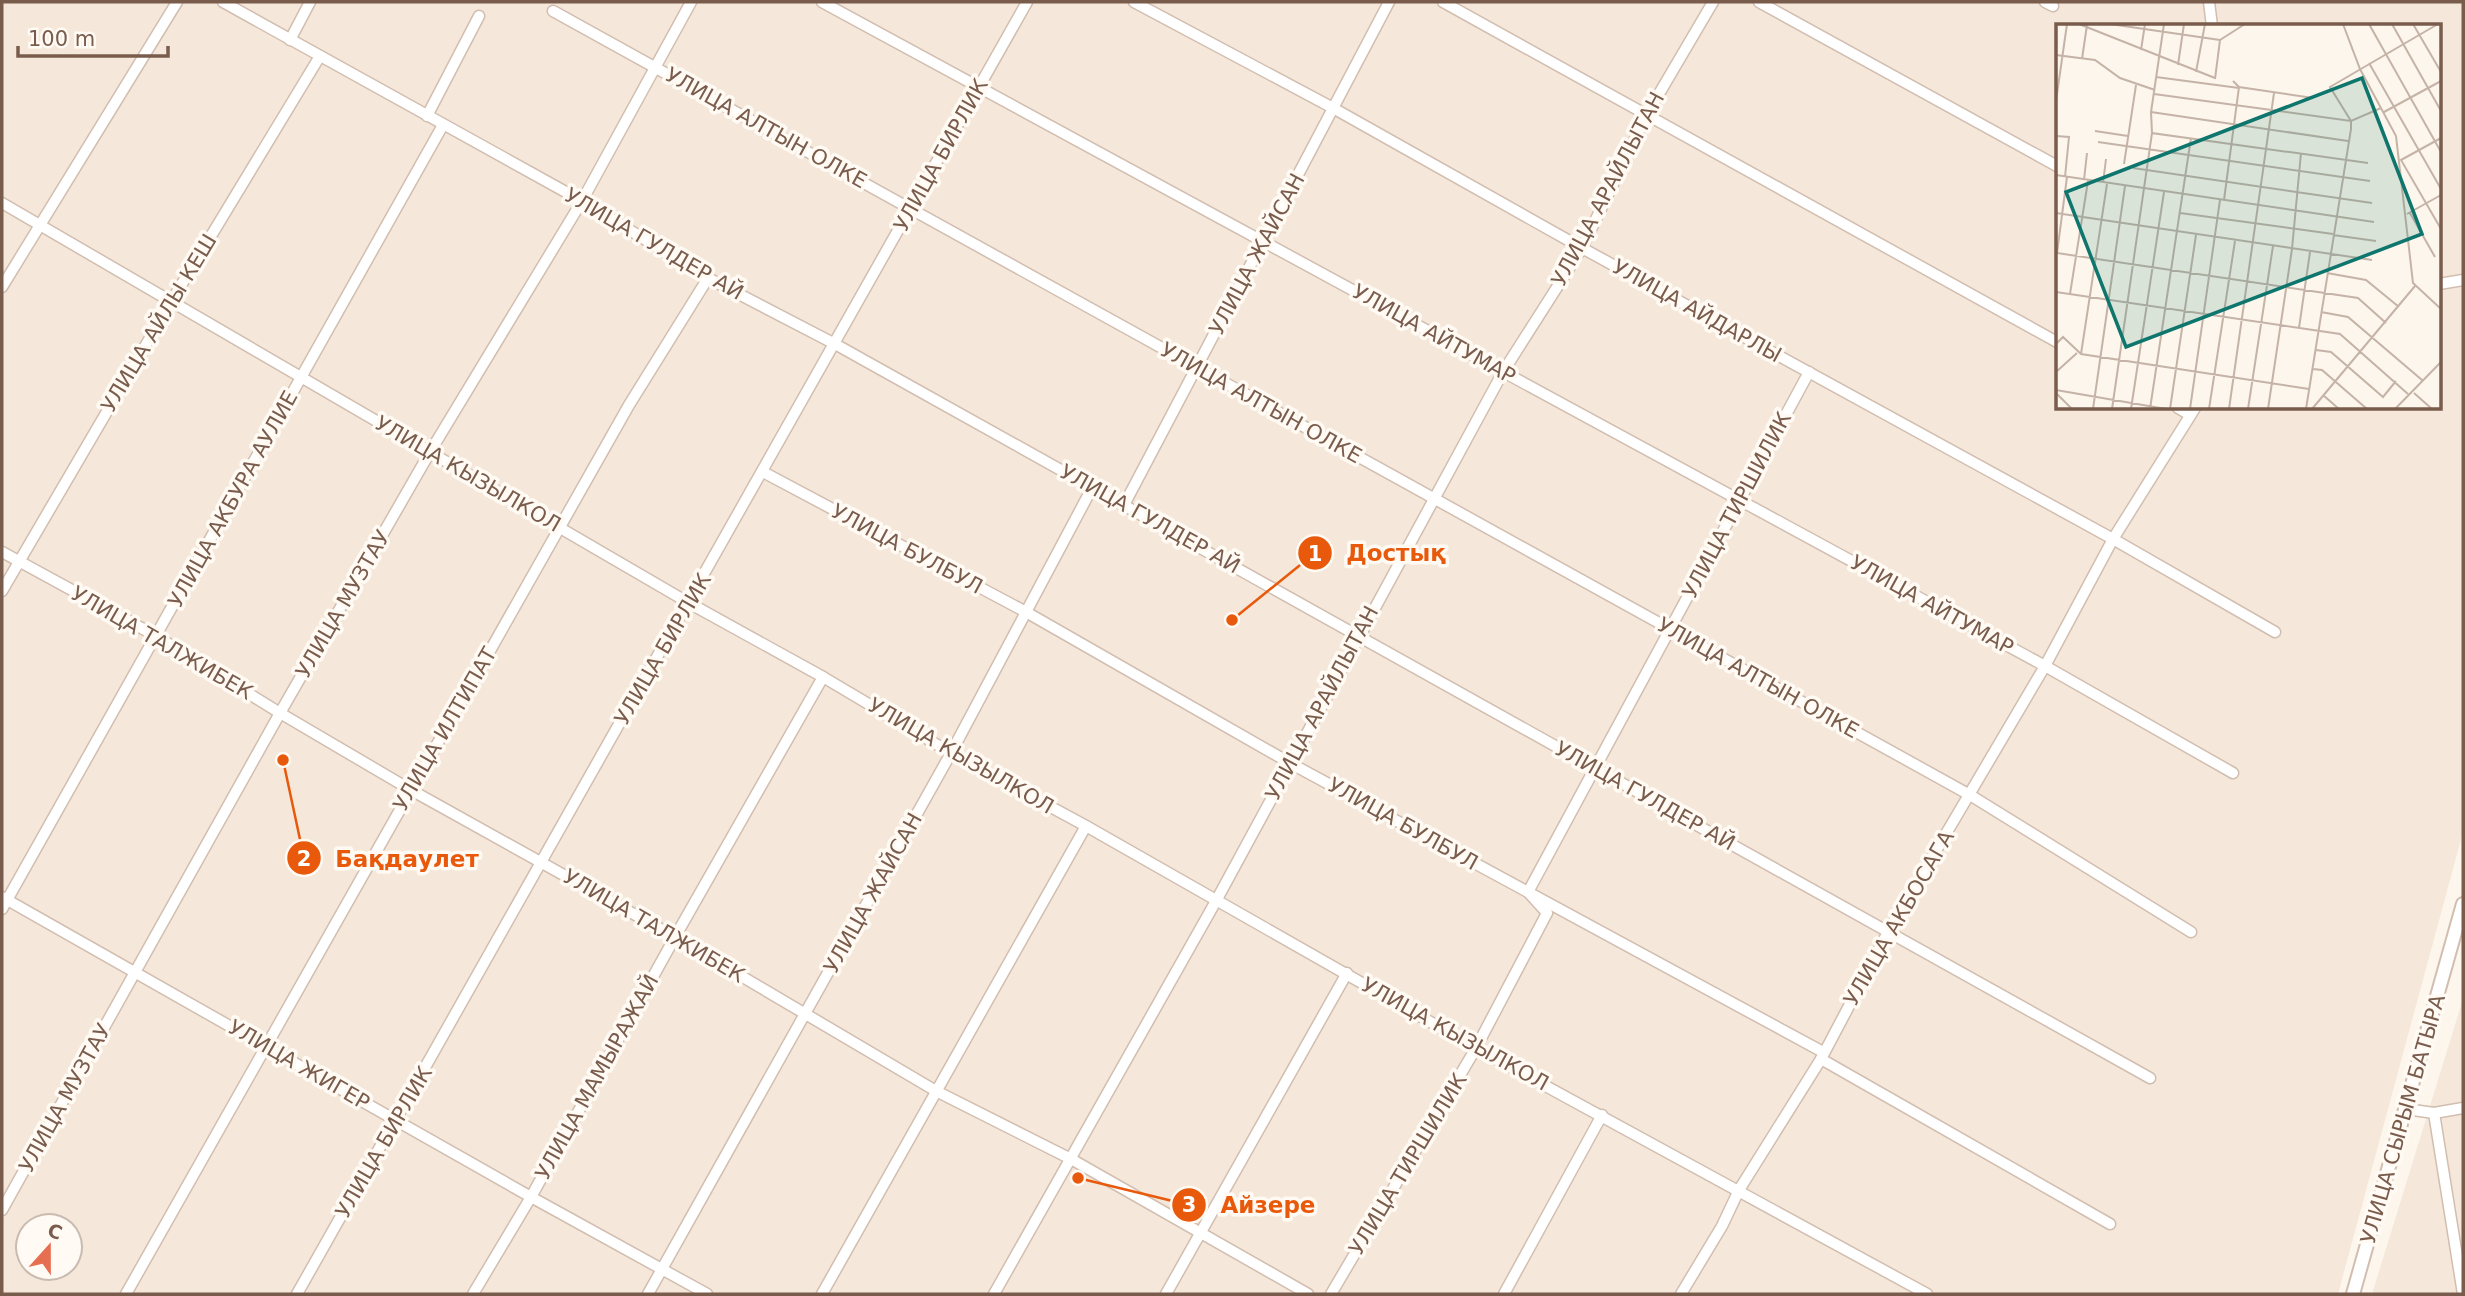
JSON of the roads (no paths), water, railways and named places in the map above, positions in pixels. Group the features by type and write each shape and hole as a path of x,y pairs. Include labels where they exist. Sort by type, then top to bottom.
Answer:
{"street":[{"path":"2,286 177,2"},
{"name":"УЛИЦА ГУЛДЕР АЙ","path":"223,2 582,201 708,278 835,344 2150,1078"},
{"path":"290,40 310,2"},
{"name":"УЛИЦА МУЗТАУ","path":"2,1210 280,713 430,452 582,201 691,2"},
{"name":"УЛИЦА АЙТУМАР","path":"822,2 2045,666 2233,773"},
{"name":"УЛИЦА БИРЛИК","path":"297,1294 1027,2"},
{"name":"УЛИЦА АЙДАРЛЫ","path":"1134,2 1333,108 1582,248 2113,539 2275,632"},
{"name":"УЛИЦА ЖАЙСАН","path":"1124,505 1388,2"},
{"path":"1443,2 2056,341"},
{"name":"УЛИЦА АРАЙЛЫТАН","path":"994,1294 1216,901 1503,372 1582,248 1647,116 1713,2"},
{"path":"1759,2 2056,165"},
{"path":"2209,2 2212,24"},
{"name":"УЛИЦА АЛТЫН ОЛКЕ","path":"552,11 1970,795 2191,932"},
{"path":"427,116 479,16"},
{"name":"УЛИЦА АЙЛЫ КЕШ","path":"2,592 320,56"},
{"name":"УЛИЦА АКБУРА АУЛИЕ","path":"4,902 443,125"},
{"name":"УЛИЦА КЫЗЫЛКОЛ","path":"2,203 689,603 823,677 951,754 1086,826 1476,1048 1927,1294"},
{"name":"УЛИЦА ИЛТИПАТ","path":"126,1294 559,527 629,405 708,278"},
{"path":"2440,284 2463,280"},
{"name":"УЛИЦА ТИРШИЛИК","path":"1331,1294 1476,1048 1547,913 1528,892 1810,372"},
{"name":"УЛИЦА АКБОСАГА","path":"1681,1294 1722,1226 1739,1190 1822,1055 1888,932 2045,666 2113,539 2192,411"},
{"name":"УЛИЦА БУЛБУЛ","path":"763,472 1026,612 1290,763 1822,1055 2110,1224"},
{"name":"УЛИЦА ЖАЙСАН","path":"648,1294 951,754 1092,488"},
{"name":"УЛИЦА ТАЛЖИБЕК","path":"2,552 156,636 411,790 675,937 936,1091 1071,1159 1308,1294"},
{"name":"УЛИЦА МАМЫРАЖАЙ","path":"473,1294 531,1197 823,677"},
{"path":"822,1294 1086,826"},
{"name":"УЛИЦА ЖИГЕР","path":"4,902 136,972 707,1294"},
{"name":"УЛИЦА СЫРЫМ БАТЫРА","path":"2353,1294 2463,904"},
{"path":"1166,1294 1347,973"},
{"path":"2406,1108 2434,1113 2463,1108"},
{"path":"2434,1113 2463,1294"},
{"path":"1504,1294 1602,1115"}],"place":[{"name":"Достық","path":"1232,620"},
{"name":"Бақдаулет","path":"283,760"},
{"name":"Айзере","path":"1078,1178"}]}
